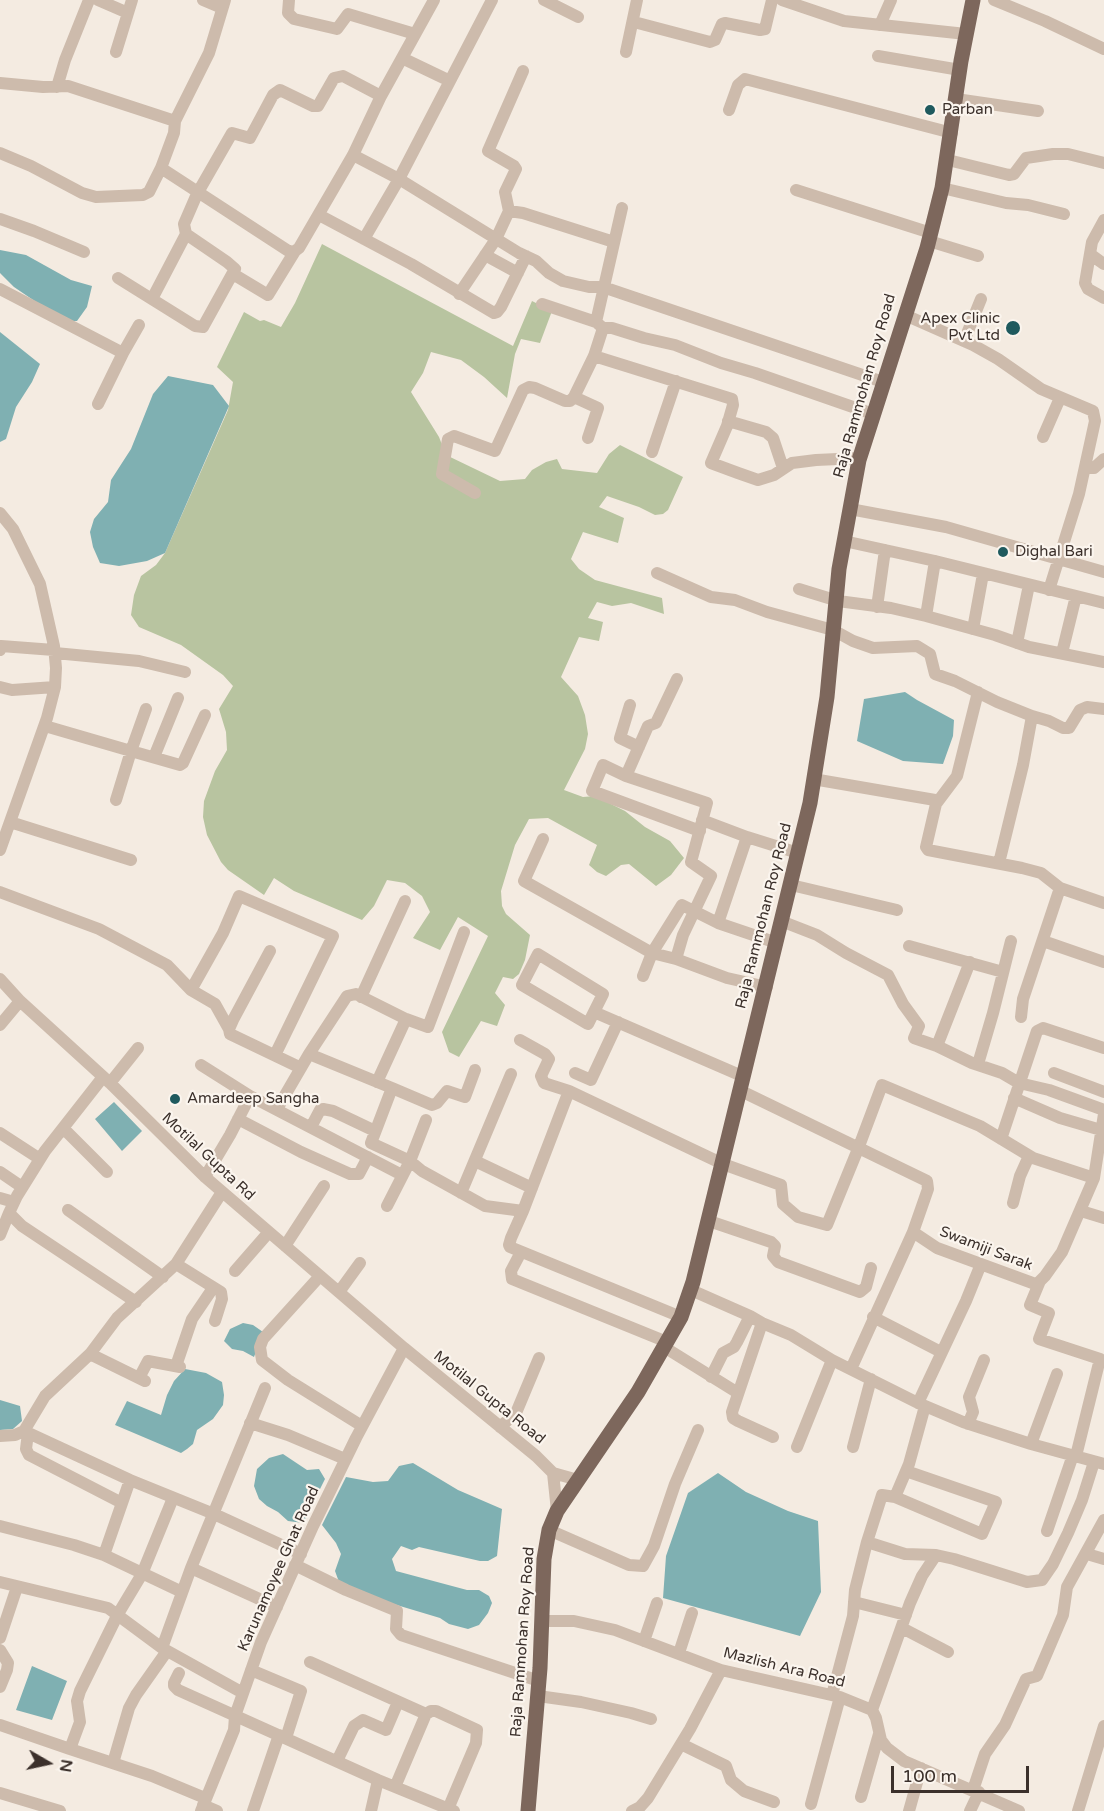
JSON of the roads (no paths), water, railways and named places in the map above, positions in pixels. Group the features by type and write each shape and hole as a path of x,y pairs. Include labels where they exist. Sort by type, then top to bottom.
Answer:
{"main road":[{"name":"Raja Rammohan Roy Road","path":"528,1811 538,1689 544,1559 549,1530 557,1511 638,1392 681,1317 691,1290 741,1083 767,987 810,803 827,697 838,601 839,569 860,458 930,237 948,160 960,70 974,0"}],"street":[{"path":"57,87 65,60 89,0"},
{"path":"98,0 128,13"},
{"path":"116,52 132,0"},
{"path":"0,153 31,166 82,193 96,197 143,195 149,192 174,133 175,121 209,53 224,4 203,0"},
{"path":"289,0 288,13 294,19 337,29 348,14 415,34"},
{"path":"233,274 268,295 319,215 353,155 381,96 434,0"},
{"path":"364,239 399,179 492,0"},
{"path":"544,0 578,17"},
{"path":"626,52 637,0"},
{"path":"634,22 710,42 715,39 725,23 765,29 772,0"},
{"path":"782,0 844,21 966,34"},
{"path":"880,25 891,0"},
{"path":"994,0 1046,21 1104,49"},
{"path":"878,56 960,70"},
{"path":"402,58 450,81"},
{"path":"459,294 496,239 509,211 505,192 516,169 488,152 523,71"},
{"path":"152,299 186,234 184,224 232,133 250,138 276,91 280,90 313,106 318,106 334,78 343,76 381,96"},
{"path":"729,110 738,85 745,79 952,133"},
{"path":"0,83 68,86 175,121"},
{"path":"956,99 1038,111"},
{"path":"948,160 1009,175 1014,174 1026,159 1053,154 1068,154 1104,163"},
{"path":"353,155 399,179 536,261 549,273 563,281 589,287 603,287 883,382"},
{"path":"161,168 290,252 295,252"},
{"path":"942,188 1064,214"},
{"path":"796,190 978,256"},
{"path":"475,493 442,474 448,439 451,437 466,439 495,451 524,390 529,387 535,388 565,401 570,401 574,397 594,356 600,325 603,287 622,208"},
{"path":"509,211 523,213 614,242"},
{"path":"319,215 411,264 494,313 497,312 526,256"},
{"path":"0,219 84,252"},
{"path":"1104,220 1092,242 1086,286 1104,298"},
{"path":"118,278 195,326 203,327 233,274 233,266 186,234"},
{"path":"1090,254 1104,264"},
{"path":"485,255 518,273"},
{"path":"0,289 123,352"},
{"path":"964,340 981,299"},
{"path":"542,304 600,325 675,345 721,363 873,414"},
{"path":"904,315 964,340 998,359 1041,389 1098,412 1049,590"},
{"path":"98,404 139,325"},
{"path":"594,356 732,399 734,405 711,463 758,480 774,475 792,463 816,459 860,458"},
{"path":"652,452 675,381"},
{"path":"574,397 598,408 588,438"},
{"path":"1043,437 1060,398"},
{"path":"728,421 766,432 773,438 783,468"},
{"path":"1084,468 1094,468 1104,459"},
{"path":"850,509 946,527 1104,572"},
{"path":"0,513 13,529 40,584 55,651 55,687 45,726 0,850"},
{"path":"844,541 935,561 1076,597 1103,601"},
{"path":"877,607 885,550"},
{"path":"926,616 935,561"},
{"path":"657,573 711,597 735,600 767,612 833,630 853,641 873,648 917,646 930,654 935,674 1063,728 1069,728 1080,710 1087,707 1104,709"},
{"path":"974,629 983,574"},
{"path":"1017,643 1029,585"},
{"path":"799,588 838,601 891,608 926,616 1017,643 1104,662"},
{"path":"1062,653 1076,597"},
{"path":"0,650 2,646 55,651 138,662 185,672"},
{"path":"626,776 648,726 656,723 677,679"},
{"path":"0,687 12,690 55,687"},
{"path":"978,692 957,776 936,804 926,847 928,850 1041,873 1060,888 1104,903"},
{"path":"154,757 178,698"},
{"path":"630,705 620,738 639,747"},
{"path":"116,800 146,709"},
{"path":"45,726 175,765 182,764 205,715"},
{"path":"999,863 1023,765 1032,716"},
{"path":"676,959 682,934 711,876 691,862 701,825 707,803 626,776 603,765 592,791 701,825 798,853"},
{"path":"813,779 928,798 935,800 936,804"},
{"path":"10,822 131,861"},
{"path":"718,923 747,837"},
{"path":"543,839 524,881 652,952 727,978 767,987"},
{"path":"791,885 897,910"},
{"path":"1020,1017 1023,999 1060,888"},
{"path":"0,892 99,929 167,965 191,990 215,1004 230,1034 301,1068"},
{"path":"191,990 223,933 239,896 333,936 275,1055"},
{"path":"361,997 405,901"},
{"path":"643,976 652,952 682,905 718,923 777,943"},
{"path":"782,921 817,934 888,975 903,1004 919,1026 914,1038 1002,1073 1019,1083 1049,1090 1104,1112 1094,1178 1062,1252 1038,1285 1030,1305 1049,1313 1039,1339 1100,1359 1074,1455 1047,1531"},
{"path":"277,1109 346,996 353,994 361,997 428,1027 464,932"},
{"path":"978,1064 1011,941"},
{"path":"1043,941 1104,962"},
{"path":"909,946 1004,972"},
{"path":"229,1029 270,951"},
{"path":"538,954 603,994 594,1012 588,1024 522,985 538,954"},
{"path":"937,1046 970,963"},
{"name":"Motilal Gupta Rd","path":"1,982 107,1080 205,1177 404,1348"},
{"path":"0,1025 20,1001"},
{"path":"594,1012 741,1083 858,1149 927,1181 928,1189 913,1232 851,1369"},
{"path":"377,1082 406,1019"},
{"path":"575,1073 591,1080 618,1022"},
{"path":"1001,1138 1034,1037 1040,1029 1104,1048"},
{"path":"520,1040 545,1054 549,1059 541,1079 544,1083 568,1091 723,1164 781,1185 783,1204 798,1217 827,1225 882,1085 980,1126 1029,1156 1094,1178"},
{"path":"0,1235 22,1187 40,1159 63,1128 138,1048"},
{"path":"309,1054 432,1106 447,1091 465,1097 475,1070"},
{"path":"201,1065 250,1096 402,1175"},
{"path":"1054,1072 1104,1092"},
{"path":"461,1193 511,1074"},
{"path":"392,1088 371,1143 410,1161 485,1206 523,1211"},
{"path":"568,1091 509,1245 520,1252 681,1317"},
{"path":"205,1177 250,1096"},
{"path":"1014,1098 1060,1118 1101,1130"},
{"path":"310,1127 323,1108 375,1131"},
{"path":"238,1119 301,1152 351,1174 359,1174 368,1157"},
{"path":"387,1206 410,1161 426,1120"},
{"path":"63,1128 107,1172"},
{"path":"0,1133 40,1159"},
{"path":"1013,1203 1020,1176 1029,1156"},
{"path":"475,1161 532,1188"},
{"path":"0,1172 22,1187"},
{"path":"285,1246 324,1186"},
{"path":"123,1503 29,1455 26,1449 26,1432 45,1396 90,1354 117,1318 176,1264 222,1192"},
{"path":"0,1198 12,1207 22,1226 136,1302"},
{"path":"68,1210 163,1277"},
{"path":"1081,1211 1104,1218"},
{"path":"709,1221 771,1242 775,1246 773,1256 778,1262 860,1292 866,1287 871,1268"},
{"name":"Swamiji Sarak","path":"913,1232 937,1248 1038,1285"},
{"path":"235,1271 269,1233"},
{"path":"520,1252 512,1271 512,1279 665,1345 738,1393"},
{"path":"339,1292 360,1263"},
{"path":"176,1264 223,1295 215,1321"},
{"path":"895,1497 906,1471 921,1404 941,1352 981,1264"},
{"path":"320,1276 263,1339 260,1347 262,1360 288,1380 362,1426"},
{"path":"90,1354 142,1380 148,1361 179,1365 192,1319 213,1287"},
{"path":"691,1290 791,1335 831,1360 968,1424 1099,1463 1053,1564 1042,1580 1027,1582 936,1554 905,1554 867,1542"},
{"path":"711,1377 723,1353 734,1347 750,1316"},
{"path":"873,1317 941,1352"},
{"path":"762,1323 732,1412 733,1418 772,1437"},
{"name":"Karunamoyee Ghat Road","path":"203,1804 234,1730 235,1716 251,1670 298,1559 345,1459 404,1348"},
{"name":"Motilal Gupta Road","path":"404,1348 536,1456 553,1473 578,1480"},
{"path":"500,1427 516,1413 539,1358"},
{"path":"797,1447 831,1360"},
{"path":"968,1424 973,1412 969,1397 984,1360"},
{"path":"1031,1444 1057,1374"},
{"path":"852,1447 871,1379"},
{"path":"113,1763 129,1708 164,1650 191,1568 265,1388"},
{"path":"250,1423 288,1435 345,1459"},
{"path":"549,1530 621,1562 637,1567 643,1566 650,1554 675,1484 698,1430"},
{"path":"0,1436 26,1432 130,1480 214,1514 298,1559 346,1590 398,1611 396,1629 401,1635 538,1689 651,1719"},
{"path":"811,1804 836,1696 867,1542 882,1495 895,1497 982,1534 996,1502 906,1471"},
{"path":"553,1473 557,1511"},
{"path":"104,1555 130,1480"},
{"path":"70,1749 80,1722 77,1701 80,1691 118,1614 142,1574 173,1498"},
{"path":"970,1811 985,1754 1005,1725 1026,1679 1037,1676 1063,1615 1067,1587 1104,1520"},
{"path":"0,1526 104,1555 182,1592"},
{"path":"936,1554 922,1576 872,1710 879,1734 887,1748 904,1761 1019,1811"},
{"path":"1087,1554 1104,1559"},
{"path":"191,1568 277,1607"},
{"path":"0,1582 108,1608 164,1650 243,1693"},
{"path":"0,1638 16,1587"},
{"path":"854,1602 906,1615"},
{"path":"644,1641 657,1603"},
{"path":"678,1653 692,1613"},
{"name":"Mazlish Ara Road","path":"541,1621 574,1622 615,1630 722,1670 836,1696 872,1710"},
{"path":"902,1628 948,1652"},
{"path":"0,1650 8,1662 0,1687"},
{"path":"310,1662 426,1714"},
{"path":"251,1670 301,1691 252,1811"},
{"path":"632,1811 640,1807 648,1798 722,1670"},
{"path":"179,1673 174,1683 176,1688 395,1786 425,1805 451,1810 476,1743 477,1730 436,1711 426,1714 395,1786"},
{"path":"338,1761 354,1726 363,1720 386,1730 398,1702"},
{"path":"0,1725 152,1776 217,1811"},
{"path":"1078,1811 1104,1726"},
{"path":"861,1797 879,1734"},
{"path":"681,1744 726,1766 731,1780 744,1791 774,1802"},
{"path":"909,1811 921,1768"},
{"path":"371,1811 378,1780"},
{"path":"0,1793 60,1811"}],"water":[{"path":"0,250 26,255 71,280 92,286 87,307 77,321 64,321 14,287 0,273"},
{"path":"0,332 40,364 16,407 6,439 0,442"},
{"path":"168,376 213,385 229,406 165,553 147,561 119,566 100,563 90,532 94,519 108,502 111,480 131,449 153,394"},
{"path":"905,692 954,720 953,736 943,764 903,761 857,741 864,699"},
{"path":"114,1102 142,1131 122,1151 95,1119"},
{"path":"243,1323 253,1325 263,1332 254,1357 243,1351 232,1349 224,1341 230,1329"},
{"path":"185,1369 206,1373 222,1382 224,1395 223,1405 213,1419 197,1430 193,1444 187,1449 181,1453 115,1425 127,1401 161,1415 174,1381"},
{"path":"0,1400 20,1406 22,1421 13,1429 0,1430"},
{"path":"283,1454 307,1470 319,1469 325,1479 303,1523 288,1521 267,1506 259,1499 254,1486 257,1469 269,1458"},
{"path":"413,1463 458,1490 502,1509 497,1556 488,1561 419,1547 412,1550 401,1546 392,1559 396,1571 467,1590 479,1590 489,1596 492,1603 479,1625 468,1629 449,1624 440,1618 350,1591 339,1582 335,1571 341,1554 336,1543 322,1525 346,1477 373,1482 388,1481 399,1466"},
{"path":"718,1473 746,1492 788,1511 818,1521 821,1592 800,1636 663,1598 666,1556 688,1493"},
{"path":"32,1666 67,1681 52,1720 16,1710"}],"place":[{"name":"Parban","path":"930,110"},
{"name":"Apex Clinic Pvt Ltd","path":"1013,328"},
{"name":"Dighal Bari","path":"1003,552"},
{"name":"Amardeep Sangha","path":"175,1099"}]}
